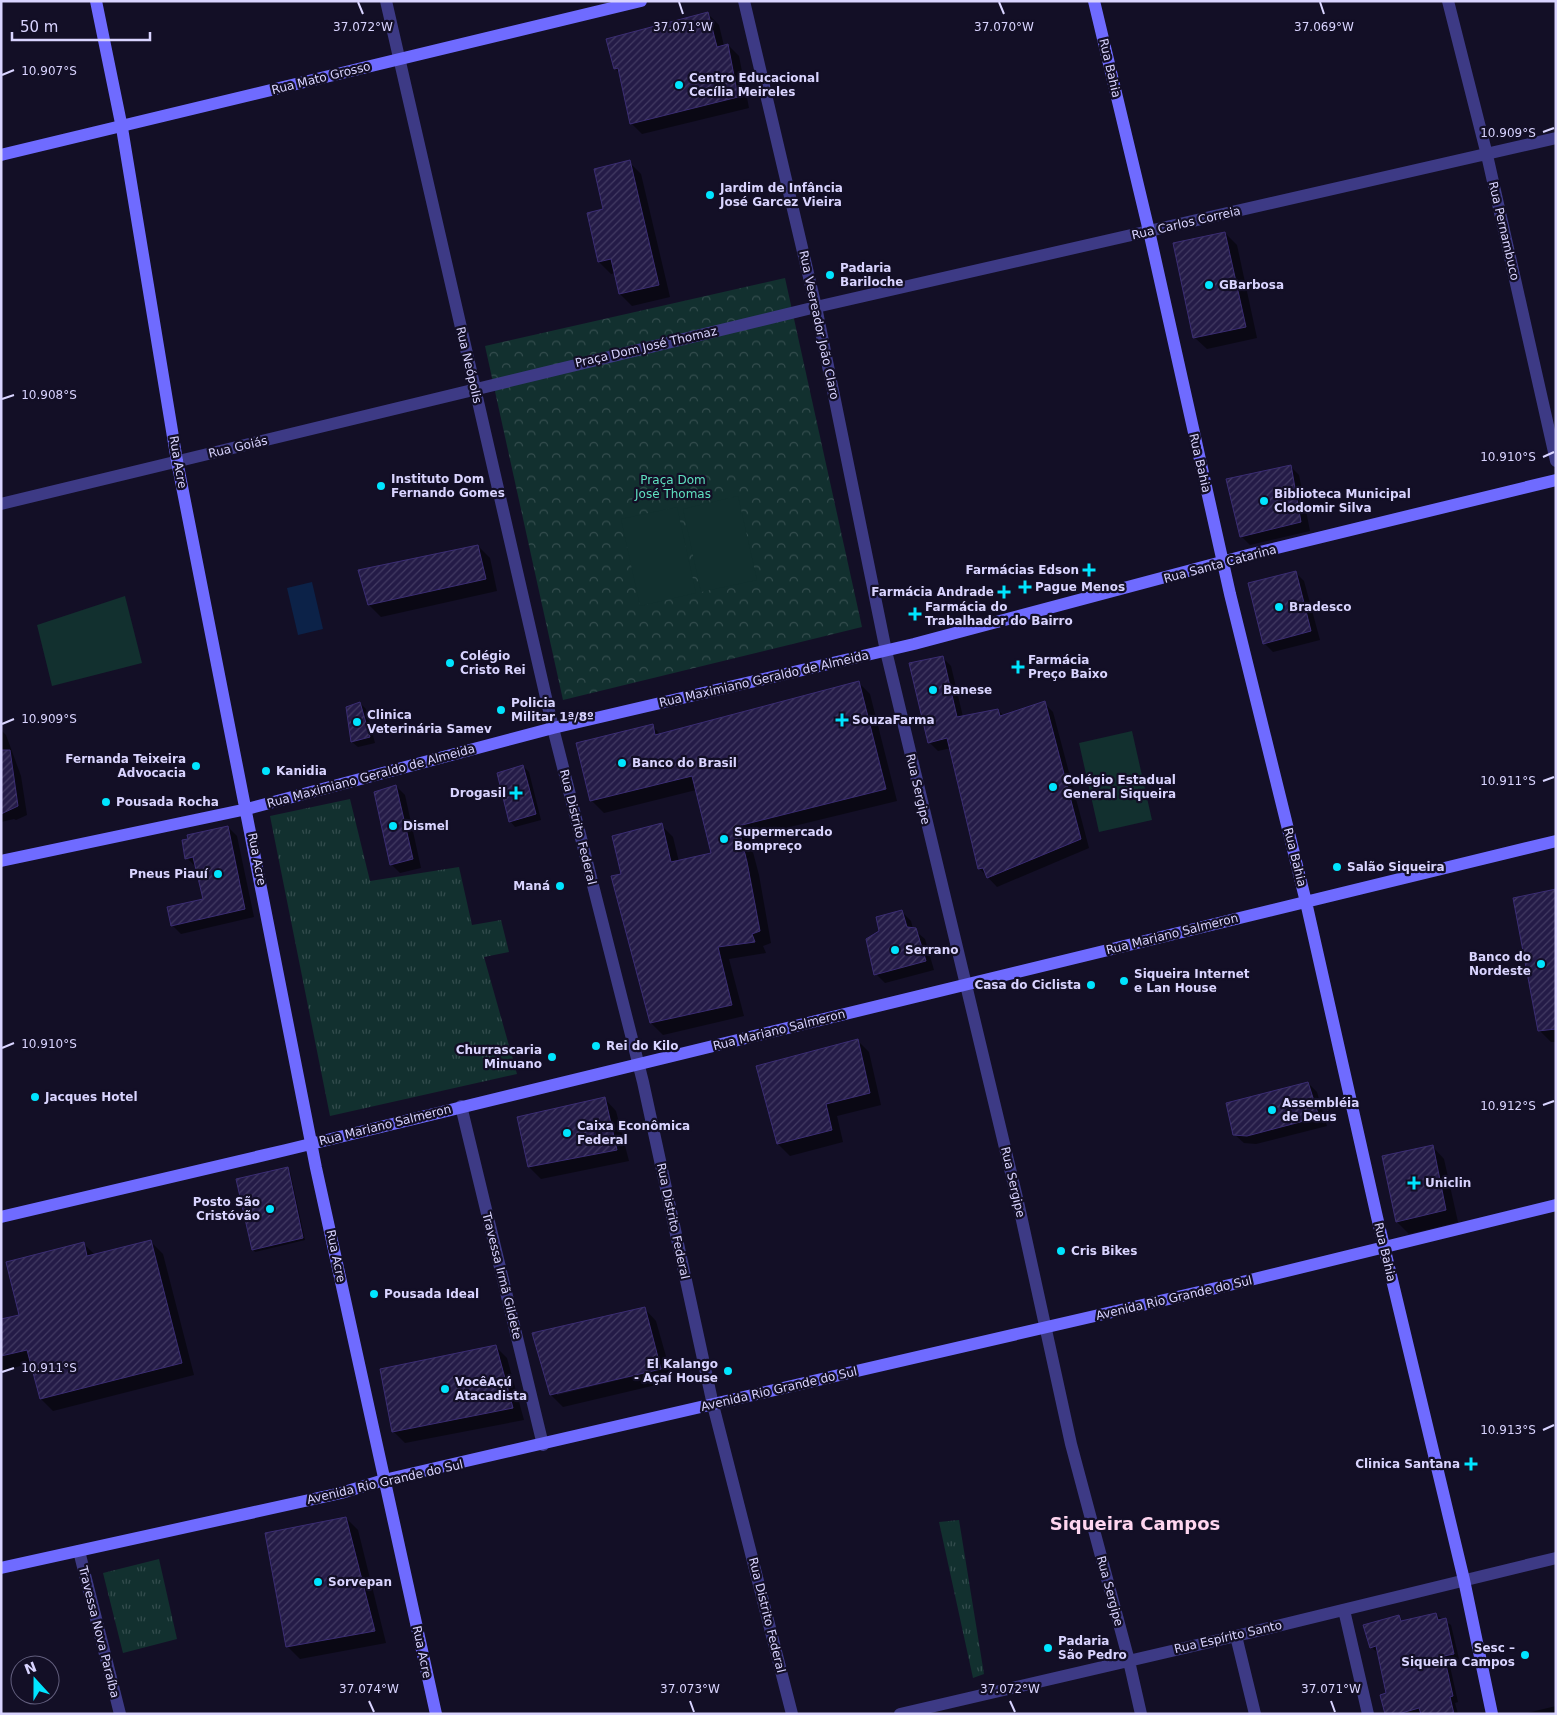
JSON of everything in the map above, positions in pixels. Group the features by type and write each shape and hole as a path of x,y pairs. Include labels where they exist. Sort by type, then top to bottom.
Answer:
{"main road":[{"name":"Rua Acre","path":"96,1 122,128 177,461 248,809 312,1144 436,1714"},
{"name":"Rua Mato Grosso","path":"1,155 122,128 641,1"},
{"name":"Rua Bahia","path":"1094,1 1149,231 1223,562 1306,902 1384,1247 1464,1580 1492,1714"},
{"name":"Rua Santa Catarina","path":"886,651 1223,562 1556,480"},
{"name":"Rua Maximiano Geraldo de Almeida","path":"1,861 248,809 553,728 886,651"},
{"name":"Rua Mariano Salmeron","path":"1,1217 312,1144 461,1106 1556,841"},
{"name":"Avenida Rio Grande do Sul","path":"1,1568 543,1445 1556,1205"}],"street":[{"name":"Rua Neópolis","path":"386,1 553,728"},
{"name":"Rua Veereador João Claro","path":"744,1 816,306 886,651"},
{"name":"Rua Pernambuco","path":"1448,1 1487,155 1556,461"},
{"name":"Rua Carlos Correia","path":"816,306 1556,138"},
{"name":"Praça Dom José Thomaz","path":"475,388 816,306"},
{"name":"Rua Goiás","path":"1,504 475,388"},
{"name":"Rua Sergipe","path":"886,651 1018,1202 1071,1444 1129,1660 1141,1714"},
{"name":"Rua Distrito Federal","path":"553,728 638,1064 713,1405 792,1714"},
{"name":"Travessa Irmã Gildete","path":"461,1106 543,1445"},
{"name":"Travessa Nova Paraíba","path":"78,1551 120,1714"},
{"name":"Rua Espírito Santo","path":"900,1714 1236,1636 1556,1558"},
{"path":"1344,1610 1368,1714"},
{"path":"1236,1636 1255,1714"}],"green space":[{"name":"Praça Dom José Thomas","path":"785,278 862,627 563,700 485,346"},
{"path":"738,496 757,580 701,592 683,509"},
{"path":"677,507 696,593 640,606 621,519"},
{"path":"125,596 142,663 52,686 37,625"},
{"path":"1132,731 1152,820 1099,832 1079,743"},
{"path":"350,799 370,881 459,867 472,925 501,920 509,952 484,957 517,1074 330,1116 270,816"},
{"path":"959,1520 984,1674 973,1678 939,1522"},
{"path":"159,1559 177,1639 123,1653 103,1573"}],"water":[{"path":"312,582 323,629 298,635 287,588"}],"building":[{"name":"Centro Educacional Cecília Meireles","path":"708,12 717,47 728,44 738,97 630,124 618,68 614,69 606,39"},
{"path":"630,160 659,285 619,294 611,259 598,262 587,213 603,209 594,169"},
{"name":"GBarbosa","path":"1225,232 1246,327 1193,338 1173,243"},
{"name":"Biblioteca Municipal Clodomir Silva","path":"1291,465 1301,522 1240,537 1226,479"},
{"path":"478,545 486,579 368,605 358,570"},
{"name":"Bradesco","path":"1296,571 1311,631 1263,644 1248,583"},
{"path":"943,656 957,717 998,709 1000,716 1045,701 1081,839 987,878 983,868 978,869 947,738 928,743 909,663"},
{"name":"Supermercado Bompreço","path":"859,681 886,789 738,826 760,931 752,934 755,942 718,947 732,1005 650,1023 611,876 621,874 612,836 662,823 671,862 711,853 692,776 590,801 576,743 653,724 655,735"},
{"name":"Clinica Veterinária Samev","path":"360,702 370,737 351,742 346,707"},
{"path":"1,750 10,750 18,806 1,814"},
{"name":"Drogasil","path":"523,765 536,814 509,822 497,773"},
{"name":"Dismel","path":"396,785 413,859 390,865 374,792"},
{"name":"Pneus Piauí","path":"228,826 245,909 171,926 167,907 203,899 193,857 185,859 182,840 188,839 187,835"},
{"name":"Banco do Nordeste","path":"1556,889 1556,1029 1538,1031 1513,898"},
{"name":"Serrano","path":"902,910 907,927 916,928 926,961 874,975 866,939 879,931 876,917"},
{"path":"858,1039 870,1093 826,1104 832,1130 777,1144 756,1066"},
{"name":"Assembléia de Deus","path":"1308,1082 1319,1117 1247,1136 1233,1135 1226,1103"},
{"name":"Caixa Econômica Federal","path":"605,1097 617,1150 528,1167 517,1117"},
{"name":"Uniclin","path":"1433,1145 1446,1210 1396,1222 1382,1156"},
{"name":"Posto São Cristóvão","path":"288,1167 303,1238 252,1250 236,1179"},
{"path":"151,1240 182,1363 40,1399 27,1350 1,1356 1,1319 19,1315 6,1262 84,1242 87,1256"},
{"path":"645,1307 661,1369 550,1395 532,1333"},
{"name":"VocêAçú Atacadista","path":"496,1345 513,1408 392,1432 380,1369"},
{"name":"Sorvepan","path":"346,1517 375,1631 286,1647 265,1533"},
{"path":"1436,1613 1438,1620 1446,1618 1454,1654 1444,1656 1453,1696 1450,1697 1454,1714 1421,1714 1419,1708 1398,1714 1385,1714 1380,1695 1386,1693 1376,1646 1370,1648 1363,1625 1399,1615 1401,1621"}],"place":[{"name":"Centro Educacional Cecília Meireles","path":"679,85"},
{"name":"Jardim de Infância José Garcez Vieira","path":"710,195"},
{"name":"Padaria Bariloche","path":"830,275"},
{"name":"GBarbosa","path":"1209,285"},
{"name":"Instituto Dom Fernando Gomes","path":"381,486"},
{"name":"Biblioteca Municipal Clodomir Silva","path":"1264,501"},
{"name":"Farmácias Edson","path":"1089,570"},
{"name":"Pague Menos","path":"1025,587"},
{"name":"Farmácia Andrade","path":"1004,592"},
{"name":"Bradesco","path":"1279,607"},
{"name":"Farmácia do Trabalhador do Bairro","path":"915,614"},
{"name":"Colégio Cristo Rei","path":"450,663"},
{"name":"Farmácia Preço Baixo","path":"1018,667"},
{"name":"Banese","path":"933,690"},
{"name":"Policia Militar 1ª/8º","path":"501,710"},
{"name":"SouzaFarma","path":"842,720"},
{"name":"Clinica Veterinária Samev","path":"357,722"},
{"name":"Banco do Brasil","path":"622,763"},
{"name":"Fernanda Teixeira Advocacia","path":"196,766"},
{"name":"Kanidia","path":"266,771"},
{"name":"Colégio Estadual General Siqueira","path":"1053,787"},
{"name":"Drogasil","path":"516,793"},
{"name":"Pousada Rocha","path":"106,802"},
{"name":"Dismel","path":"393,826"},
{"name":"Supermercado Bompreço","path":"724,839"},
{"name":"Salão Siqueira","path":"1337,867"},
{"name":"Pneus Piauí","path":"218,874"},
{"name":"Maná","path":"560,886"},
{"name":"Serrano","path":"895,950"},
{"name":"Banco do Nordeste","path":"1541,964"},
{"name":"Siqueira Internet e Lan House","path":"1124,981"},
{"name":"Casa do Ciclista","path":"1091,985"},
{"name":"Rei do Kilo","path":"596,1046"},
{"name":"Churrascaria Minuano","path":"552,1057"},
{"name":"Jacques Hotel","path":"35,1097"},
{"name":"Assembléia de Deus","path":"1272,1110"},
{"name":"Caixa Econômica Federal","path":"567,1133"},
{"name":"Uniclin","path":"1414,1183"},
{"name":"Posto São Cristóvão","path":"270,1209"},
{"name":"Cris Bikes","path":"1061,1251"},
{"name":"Pousada Ideal","path":"374,1294"},
{"name":"El Kalango - Açaí House","path":"728,1371"},
{"name":"VocêAçú Atacadista","path":"445,1389"},
{"name":"Clinica Santana","path":"1471,1464"},
{"name":"Sorvepan","path":"318,1582"},
{"name":"Padaria São Pedro","path":"1048,1648"},
{"name":"Sesc – Siqueira Campos","path":"1525,1655"}],"district":[{"name":"Siqueira Campos","path":"1135,1524"}]}
